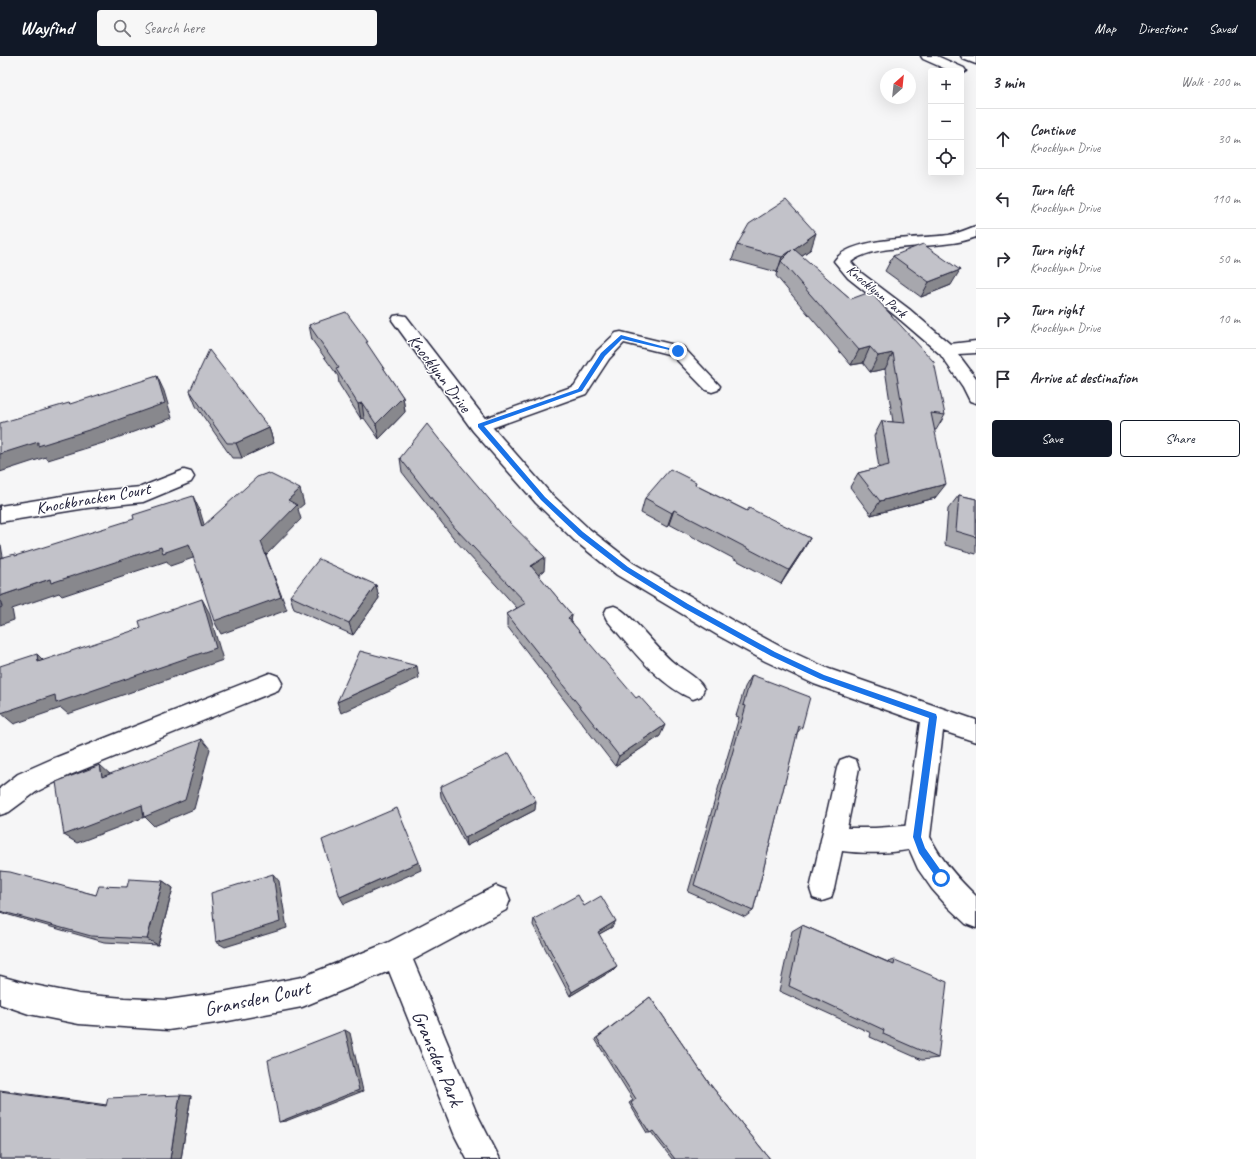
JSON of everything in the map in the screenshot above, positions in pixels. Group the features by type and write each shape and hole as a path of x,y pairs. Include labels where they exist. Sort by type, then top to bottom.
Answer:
{"main road":[{"path":"927,56 953,68"},
{"path":"967,56 976,60"},
{"name":"Knocklynn Park","path":"976,231 952,239 886,246 857,251 847,255 842,261 854,275 903,313 946,350 972,386 976,397"},
{"name":"Knocklynn Drive","path":"400,320 480,426 543,498 581,534 626,569 693,610 773,654 822,677 976,731"},
{"path":"946,350 976,347"},
{"name":"Knockbracken Court","path":"0,514 143,494 184,477"},
{"path":"0,804 27,783 61,767 270,684"},
{"path":"933,717 917,837 922,851 951,891 976,914"},
{"name":"Gransden Court","path":"0,990 29,999 79,1009 168,1015 223,1007 302,992 396,954 496,900"},
{"name":"Gransden Park","path":"396,954 466,1125 484,1159"}],"lane":[{"name":"Knocklynn Drive","path":"480,426 580,390 603,355 621,337 678,351 712,386"},
{"path":"614,614 641,646 665,669 693,689"},
{"path":"822,889 848,768"},
{"path":"833,837 866,840 917,837"}],"building":[{"path":"786,200 816,233 794,249 851,299 870,292 934,362 945,415 931,413 946,484 880,501 858,473 889,465 882,421 905,423 893,353 878,356 870,347 859,350 781,261 792,250 782,257 737,245 749,224"},
{"path":"923,244 960,270 929,282 893,256"},
{"path":"346,312 368,342 366,342 403,397 376,424 362,403 358,404 336,369 339,368 309,325"},
{"path":"209,350 269,428 236,443 227,443 190,391"},
{"path":"157,376 165,403 95,428 38,446 38,442 0,454 0,423 69,403 70,404"},
{"path":"427,424 505,518 545,557 531,566 572,615 568,618 636,698 639,696 665,725 619,756 507,614 526,603 455,528 400,458"},
{"path":"670,469 696,482 695,485 747,511 749,508 810,538 789,570 674,510 672,513 645,498"},
{"path":"268,473 300,489 288,500 297,505 261,542 281,597 214,621 189,544 163,553 161,547 51,583 50,579 0,596 0,558 15,554 15,556 134,519 133,515 193,496 202,527 257,477"},
{"path":"959,495 976,499 976,537 956,531"},
{"path":"319,559 376,585 349,623 290,596"},
{"path":"202,599 216,648 56,703 55,695 1,713 0,666 37,654 38,662 141,628 139,621"},
{"path":"360,651 417,666 337,702"},
{"path":"752,675 810,697 802,727 799,726 753,911 694,885 746,706 743,705"},
{"path":"202,739 185,800 144,817 142,805 64,835 56,782 100,765 102,777"},
{"path":"509,753 536,801 465,838 440,787"},
{"path":"397,808 419,862 340,897 322,840"},
{"path":"0,871 10,872 96,895 99,886 127,887 129,879 163,881 147,939 91,936 0,911"},
{"path":"273,874 280,922 216,942 211,893"},
{"path":"578,895 584,906 601,896 616,921 598,932 617,966 572,992 534,919"},
{"path":"802,925 894,965 895,960 947,982 938,1058 883,1034 884,1030 789,986"},
{"path":"650,997 709,1083 770,1159 675,1159 653,1131 650,1133 631,1103 636,1099 597,1038"},
{"path":"345,1030 359,1090 279,1122 268,1060"},
{"path":"0,1091 106,1106 108,1098 180,1095 170,1159 0,1159"}],"route":[{"path":"678,351 621,337 603,355 580,390 480,426 543,498 581,534 626,569 686,606 773,654 822,677 933,717 917,837 922,851 941,878"}]}
